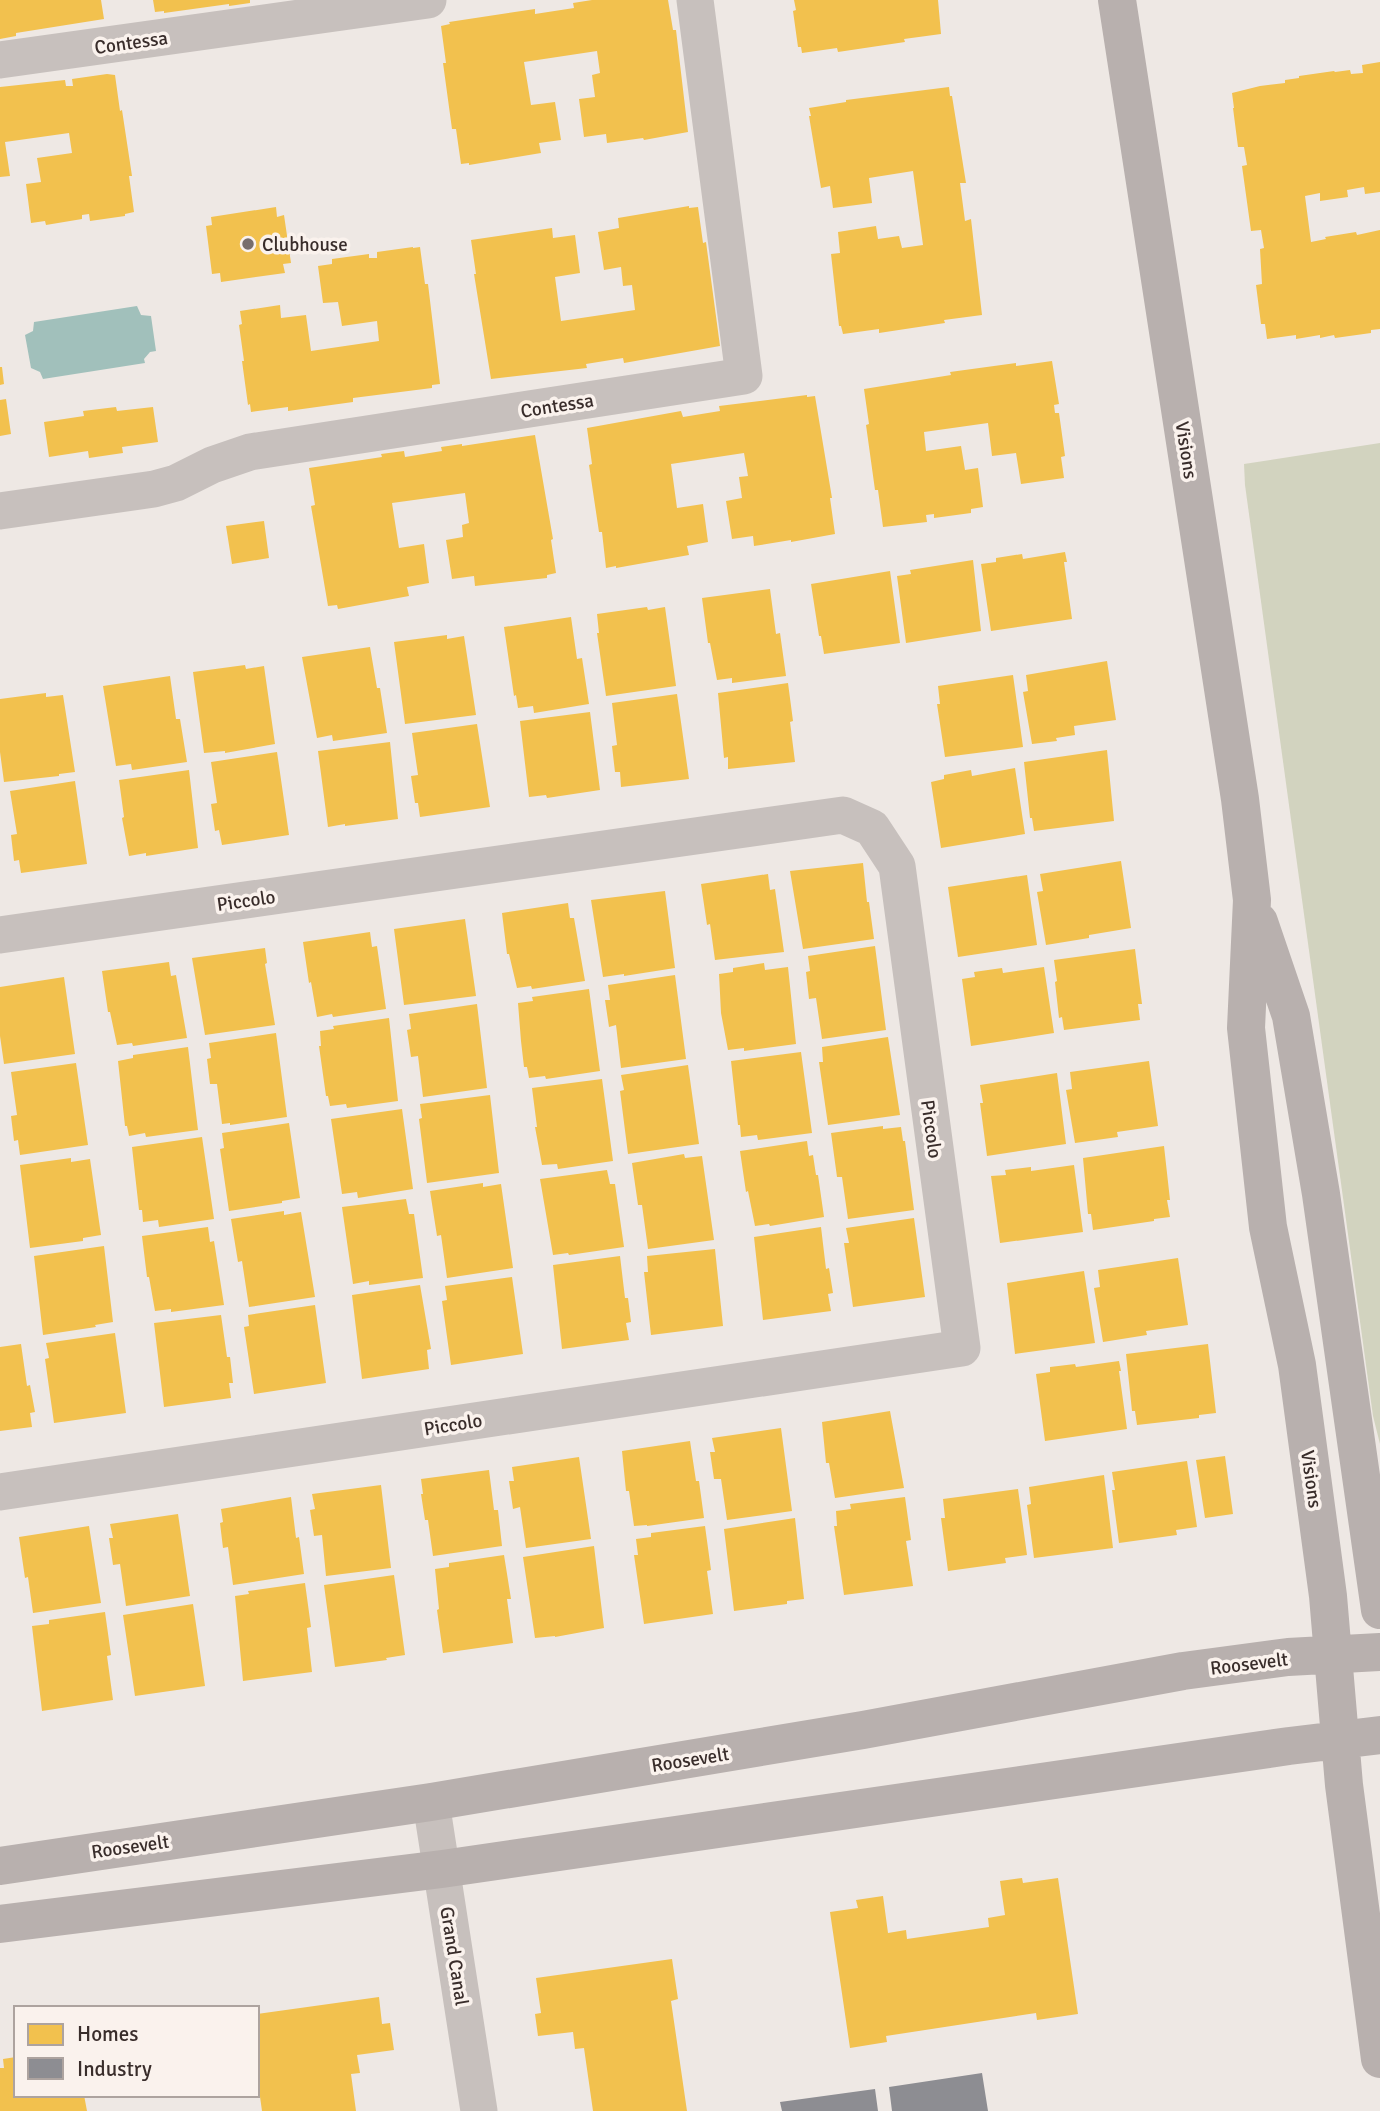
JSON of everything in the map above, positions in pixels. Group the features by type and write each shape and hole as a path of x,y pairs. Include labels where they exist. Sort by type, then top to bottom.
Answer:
{"street":[{"name":"Contessa","path":"0,60 428,0"},
{"name":"Contessa","path":"0,511 154,489 176,483 212,465 250,452 744,376 695,0"},
{"name":"Visions","path":"1118,0 1240,799 1252,900 1246,1028 1268,1227 1297,1365 1328,1596 1344,1785 1380,2059"},
{"name":"Piccolo","path":"0,935 843,815 872,828 897,866 962,1348 0,1492"},
{"name":"Visions","path":"1252,900 1291,1016 1321,1194 1380,1610"},
{"name":"Roosevelt","path":"0,1866 431,1802 863,1730 1183,1671 1288,1657 1380,1652"},
{"path":"0,1924 442,1869 1380,1735"},
{"name":"Grand Canal","path":"431,1802 479,2111"}],"green space":[{"path":"1380,443 1380,1444 1373,1416 1244,464"}],"water":[{"path":"137,306 141,315 151,316 156,351 150,352 144,359 145,363 43,379 40,372 31,368 25,335 33,331 34,322"}],"building: Homes":[{"path":"0,0 101,0 104,19 16,33 16,36 0,39"},
{"path":"153,0 250,0 250,3 164,13 155,12"},
{"path":"592,0 668,0 673,30 676,30 688,132 607,143 606,134 584,137 579,99 595,97 592,75 600,73 597,51 524,62 531,105 555,102 561,140 539,143 541,153 461,164 456,129 452,129 441,26 450,24 449,22 535,9 535,14 574,8 573,3"},
{"path":"794,0 938,0 941,34 838,52 837,48 802,53 801,47 798,47"},
{"path":"1380,62 1380,192 1365,194 1364,187 1347,190 1348,197 1320,201 1320,193 1305,196 1311,242 1326,239 1325,237 1380,230 1380,329 1371,330 1371,333 1335,338 1334,335 1320,338 1320,335 1296,339 1296,335 1267,339 1265,324 1261,324 1256,285 1262,284 1260,249 1264,248 1261,230 1251,231 1242,166 1247,165 1244,147 1238,147 1232,93 1285,83 1285,80 1299,76 1350,70 1351,74 1363,73 1362,65"},
{"path":"115,75 120,111 122,110 132,176 129,176 134,212 125,216 90,221 89,214 82,215 82,219 46,225 45,221 31,223 26,184 41,182 37,158 72,153 69,133 5,142 10,176 0,177 0,87 65,80 66,86 73,86 72,79"},
{"path":"949,87 966,183 960,183 965,221 971,219 982,315 879,333 879,329 843,334 839,326 831,254 840,253 838,232 876,226 878,239 899,236 902,248 923,245 913,171 869,178 872,203 833,208 830,186 821,188 809,108 846,100"},
{"path":"689,206 698,207 703,243 706,242 720,346 624,363 623,358 586,364 587,368 491,379 471,240 552,228 553,238 575,235 580,273 555,277 561,321 635,310 632,285 623,286 621,267 604,270 598,232 619,228 618,218"},
{"name":"Clubhouse","path":"276,207 277,217 284,215 291,263 283,264 285,273 221,282 220,273 212,274 206,226 212,225 211,217"},
{"path":"420,247 425,284 428,284 440,384 432,385 432,388 353,398 353,402 288,411 288,407 251,412 242,361 240,311 280,305 281,318 306,315 311,351 379,341 377,321 342,326 338,302 323,303 318,266 332,264 332,259 369,254 369,258 377,258 377,252"},
{"path":"1052,361 1059,404 1054,405 1055,413 1059,413 1065,456 1061,457 1064,478 1021,484 1016,453 992,456 988,423 924,432 926,451 961,446 965,470 978,468 983,507 971,509 971,513 934,518 934,514 926,515 927,522 883,527 866,425 869,424 864,389 951,375 950,372"},
{"path":"0,367 4,384 0,385"},
{"path":"815,396 832,498 835,534 754,546 753,536 732,539 726,501 742,498 739,477 748,476 744,453 671,464 677,508 703,504 708,542 687,546 689,555 606,568 589,465 592,464 587,428 681,411 683,417 720,411 719,406"},
{"path":"6,399 11,434 0,436 0,400"},
{"path":"116,407 117,411 153,407 158,442 122,447 123,453 89,458 88,451 49,457 44,422 84,416 83,411"},
{"path":"535,435 553,539 556,573 547,575 547,578 475,586 474,576 452,579 446,540 463,537 462,525 469,523 465,493 392,503 399,548 424,544 429,583 407,587 409,596 338,609 337,605 328,606 311,506 315,505 309,468 382,457 381,454 404,451 405,457 442,451 441,447"},
{"path":"264,521 269,558 232,564 226,526"},
{"path":"1065,552 1072,619 991,631 981,564 996,562 996,558 1022,554 1023,559"},
{"path":"973,560 981,631 906,643 897,576 911,574 910,570"},
{"path":"890,571 900,643 824,654 811,584"},
{"path":"770,589 776,634 780,633 786,676 732,683 732,678 717,680 708,643 702,598"},
{"path":"647,607 648,610 665,607 676,686 606,696 597,614"},
{"path":"571,617 577,659 582,658 589,704 534,713 533,706 518,708 504,627"},
{"path":"447,635 447,639 464,636 476,715 405,724 394,642"},
{"path":"370,647 387,733 333,741 332,735 317,738 302,657"},
{"path":"1107,661 1116,720 1074,726 1075,735 1056,738 1057,741 1032,744 1023,692 1028,691 1026,675"},
{"path":"245,665 246,669 264,666 275,744 225,753 204,753 193,672"},
{"path":"1013,675 1023,747 945,757 937,704 940,704 938,686"},
{"path":"170,676 176,719 180,719 187,762 132,770 131,764 116,766 103,686"},
{"path":"788,683 795,762 728,769 728,757 724,758 718,693"},
{"path":"46,693 46,697 63,695 75,772 4,782 0,752 0,699"},
{"path":"677,694 689,779 621,787 620,772 615,772 612,746 617,745 612,703"},
{"path":"590,712 600,790 547,798 546,795 529,797 520,721"},
{"path":"477,724 490,807 420,817 411,776 418,775 412,733"},
{"path":"390,742 398,819 328,827 318,751"},
{"path":"1107,750 1114,821 1034,831 1024,762"},
{"path":"277,752 289,835 222,845 219,830 215,831 211,804 217,803 211,762"},
{"path":"1015,768 1025,834 941,848 931,782 944,779 944,775 971,770 972,776"},
{"path":"189,770 198,848 129,856 119,780"},
{"path":"75,781 87,864 21,873 19,860 14,861 11,835 17,834 10,791"},
{"path":"1121,861 1131,928 1046,945 1037,892 1043,891 1040,874"},
{"path":"863,863 874,939 803,949 790,871"},
{"path":"768,874 770,890 775,889 784,952 715,960 701,884"},
{"path":"1027,875 1037,945 958,957 948,887"},
{"path":"665,891 675,968 603,977 591,900"},
{"path":"568,903 570,918 574,918 585,981 532,989 531,986 517,988 507,954 502,913"},
{"path":"465,919 476,996 404,1005 394,929"},
{"path":"370,932 372,947 377,946 386,1009 317,1017 303,942"},
{"path":"875,946 886,1030 822,1039 816,998 809,999 806,972 810,971 808,956"},
{"path":"265,948 275,1025 205,1035 192,958"},
{"path":"1135,949 1142,1004 1138,1004 1140,1020 1064,1030 1062,1017 1059,1018 1054,960"},
{"path":"169,962 171,976 176,975 187,1038 133,1046 132,1043 117,1045 108,1012 102,971"},
{"path":"764,963 765,970 788,967 796,1044 744,1051 744,1048 728,1050 721,1013 719,974 733,972 733,968"},
{"path":"1044,967 1054,1033 971,1046 962,979 975,977 974,972 1002,968 1003,973"},
{"path":"675,975 686,1059 621,1068 616,1025 609,1027 605,1000 610,1000 608,985"},
{"path":"64,977 75,1054 4,1064 0,1036 0,987"},
{"path":"589,989 600,1071 546,1079 545,1076 529,1078 527,1067 524,1067 518,1003 533,1001 532,997"},
{"path":"477,1004 487,1088 423,1097 418,1056 411,1057 407,1030 411,1029 409,1014"},
{"path":"389,1018 398,1101 347,1108 346,1104 330,1106 326,1096 319,1046 320,1031 334,1029 333,1026"},
{"path":"276,1033 287,1117 222,1124 217,1084 210,1084 207,1059 211,1058 209,1043"},
{"path":"888,1037 900,1115 828,1125 819,1062 823,1062 822,1047"},
{"path":"188,1047 198,1130 146,1137 145,1133 129,1136 125,1126 118,1061 133,1058 133,1055"},
{"path":"801,1052 812,1133 758,1140 757,1135 741,1137 731,1061"},
{"path":"1149,1061 1158,1126 1117,1132 1118,1137 1075,1143 1066,1090 1072,1089 1070,1072"},
{"path":"76,1063 88,1145 20,1155 18,1140 14,1141 11,1116 17,1115 11,1072"},
{"path":"688,1065 699,1144 628,1154 620,1091 624,1090 621,1075"},
{"path":"1057,1073 1066,1144 987,1156 980,1085"},
{"path":"602,1079 613,1161 558,1169 557,1164 542,1165 532,1088"},
{"path":"490,1095 499,1173 427,1183 419,1119 422,1118 420,1104"},
{"path":"402,1109 413,1189 358,1198 357,1192 342,1194 331,1119"},
{"path":"289,1123 300,1198 229,1211 220,1149 224,1148 222,1133"},
{"path":"883,1126 883,1129 901,1127 914,1210 848,1219 842,1177 837,1177 831,1133"},
{"path":"202,1137 214,1219 159,1227 158,1220 143,1222 142,1210 139,1210 132,1147"},
{"path":"807,1141 809,1156 813,1155 818,1175 824,1217 755,1226 748,1191 746,1192 740,1151"},
{"path":"1164,1146 1170,1217 1093,1230 1091,1214 1088,1214 1083,1158"},
{"path":"684,1154 685,1158 702,1156 714,1240 648,1249 642,1205 638,1205 632,1163"},
{"path":"71,1158 71,1162 90,1159 101,1235 83,1238 83,1241 30,1248 20,1165"},
{"path":"1074,1165 1083,1232 1000,1243 991,1176 1006,1175 1005,1170 1031,1167 1031,1171"},
{"path":"607,1170 610,1184 615,1184 624,1247 553,1255 540,1179"},
{"path":"483,1183 483,1187 501,1184 513,1268 447,1278 441,1235 437,1236 430,1191"},
{"path":"406,1199 409,1214 414,1214 423,1278 369,1285 369,1281 353,1284 342,1207"},
{"path":"284,1211 284,1215 301,1212 315,1297 249,1307 242,1261 238,1262 231,1219"},
{"path":"914,1218 925,1297 853,1307 844,1243 849,1243 846,1228"},
{"path":"208,1227 210,1242 214,1241 224,1305 171,1312 171,1309 155,1311 142,1236"},
{"path":"821,1227 826,1269 829,1268 833,1293 828,1294 831,1311 763,1320 754,1237"},
{"path":"104,1246 113,1322 43,1335 34,1256"},
{"path":"715,1249 723,1326 651,1335 644,1272 648,1272 647,1256"},
{"path":"620,1256 631,1322 626,1323 629,1340 562,1349 553,1265"},
{"path":"1178,1258 1188,1325 1146,1331 1147,1335 1103,1342 1094,1288 1100,1287 1098,1270"},
{"path":"1084,1271 1095,1343 1015,1354 1007,1283"},
{"path":"512,1277 523,1354 451,1365 442,1301 447,1300 445,1286"},
{"path":"420,1285 431,1349 427,1350 429,1369 362,1379 352,1295"},
{"path":"315,1305 326,1383 254,1394 244,1327 249,1326 248,1315"},
{"path":"221,1315 227,1357 230,1357 233,1383 229,1383 231,1398 164,1407 154,1323"},
{"path":"115,1333 126,1413 54,1423 45,1359 49,1358 46,1343"},
{"path":"21,1344 27,1386 30,1385 35,1412 30,1413 32,1427 0,1431 0,1347"},
{"path":"1208,1344 1216,1413 1199,1415 1199,1418 1137,1425 1135,1411 1132,1411 1126,1354"},
{"path":"1119,1361 1127,1429 1045,1441 1036,1374 1050,1372 1050,1367 1075,1364 1076,1367"},
{"path":"890,1411 904,1488 835,1498 829,1463 826,1463 822,1422"},
{"path":"781,1428 792,1511 727,1520 721,1479 714,1479 710,1452 715,1452 712,1438"},
{"path":"690,1441 704,1518 634,1526 629,1491 626,1491 622,1451"},
{"path":"1225,1456 1233,1514 1205,1518 1196,1460"},
{"path":"579,1457 591,1539 526,1548 520,1507 513,1509 509,1481 514,1481 512,1467"},
{"path":"1187,1461 1197,1527 1176,1530 1177,1535 1119,1543 1112,1472"},
{"path":"489,1470 494,1510 498,1510 502,1546 433,1556 428,1520 425,1520 421,1479"},
{"path":"1104,1475 1113,1548 1034,1558 1027,1505 1031,1504 1029,1487"},
{"path":"381,1485 391,1568 326,1576 322,1535 314,1536 310,1510 315,1509 312,1494"},
{"path":"1018,1489 1027,1555 1005,1558 1006,1563 948,1571 941,1518 945,1518 943,1499"},
{"path":"291,1497 304,1574 233,1585 228,1547 223,1548 221,1509"},
{"path":"905,1497 911,1540 906,1541 913,1586 844,1595 834,1526 837,1526 836,1511 851,1509 850,1504"},
{"path":"178,1514 190,1596 126,1606 120,1564 113,1565 110,1524"},
{"path":"795,1518 804,1599 734,1611 724,1529"},
{"path":"89,1526 101,1603 33,1613 19,1537"},
{"path":"705,1526 713,1614 644,1624 634,1555 638,1555 636,1539 651,1537 651,1533"},
{"path":"594,1546 604,1628 535,1638 523,1557"},
{"path":"504,1555 511,1599 507,1599 513,1643 443,1653 435,1569 449,1567 449,1563"},
{"path":"394,1575 405,1655 335,1667 324,1585"},
{"path":"305,1583 311,1627 307,1628 312,1672 243,1681 235,1596 249,1594 248,1591"},
{"path":"193,1604 205,1686 135,1696 123,1615"},
{"path":"105,1612 113,1700 42,1711 32,1626 49,1624 49,1620"},
{"path":"1022,1878 1023,1883 1058,1878 1078,2014 1037,2020 1036,2013 886,2036 887,2042 850,2048 830,1912 858,1908 856,1900 883,1896 888,1933 906,1930 907,1939 989,1927 988,1918 1005,1915 1000,1881"},
{"path":"672,1959 678,1999 671,2001 687,2111 593,2111 584,2048 575,2049 573,2032 538,2036 535,2014 541,2013 536,1978"},
{"path":"379,1997 382,2024 390,2023 394,2050 357,2055 360,2073 351,2074 356,2111 262,2111 259,2089 259,2014"},
{"path":"14,2057 14,2097 84,2097 87,2111 0,2111 0,2068 4,2068 3,2059"}],"building: Industry":[{"path":"982,2073 988,2111 892,2111 889,2087"},
{"path":"875,2089 878,2111 782,2111 780,2102"}],"place":[{"name":"Clubhouse","path":"248,244"}]}
